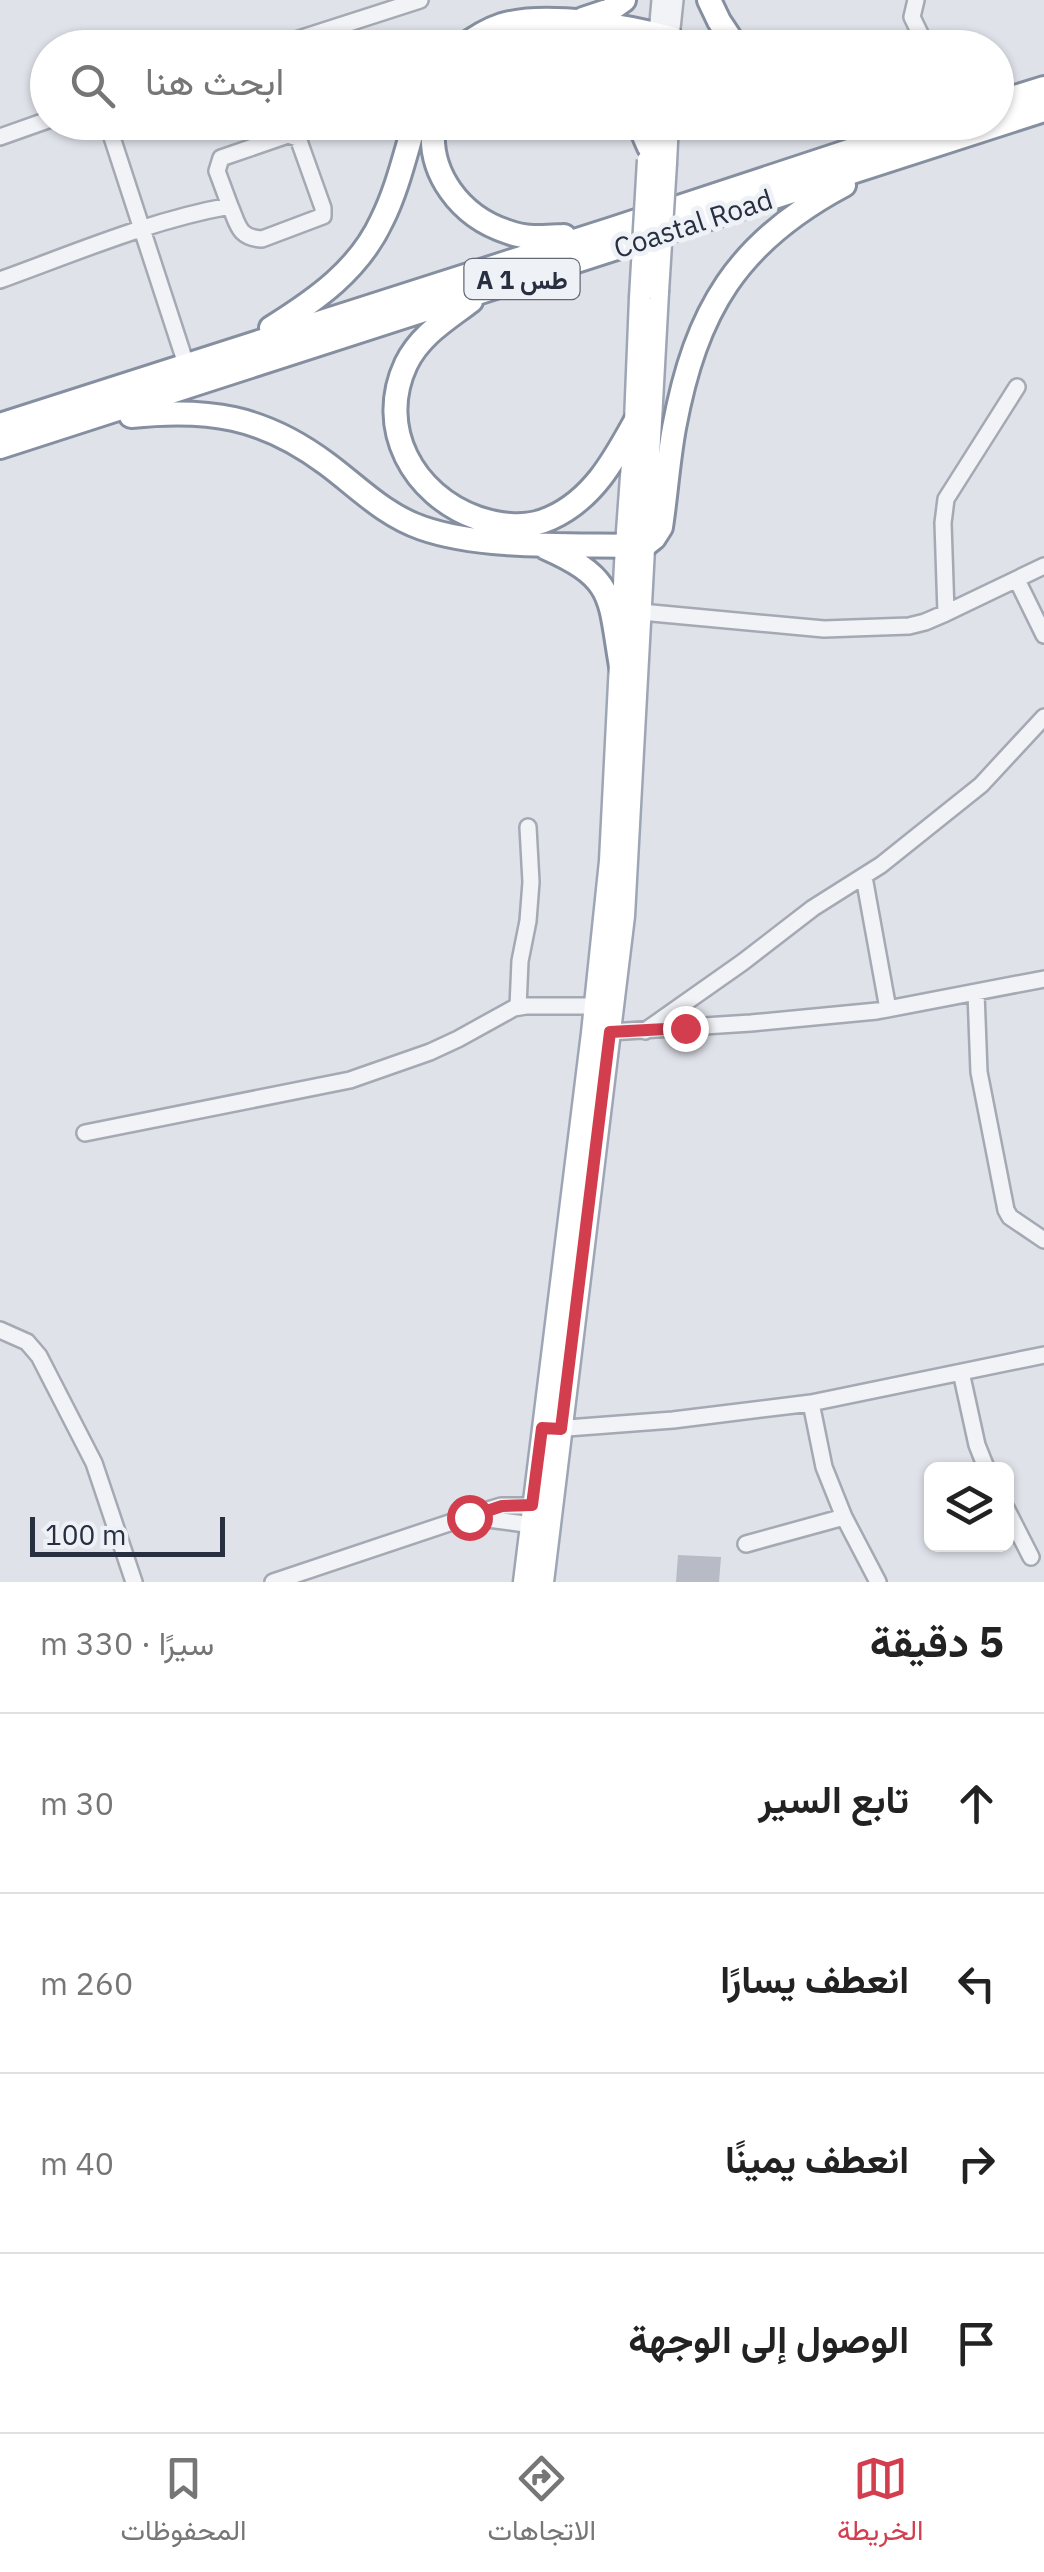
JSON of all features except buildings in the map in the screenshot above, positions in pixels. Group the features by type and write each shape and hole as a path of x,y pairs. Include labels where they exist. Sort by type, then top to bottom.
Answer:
{"highway":[{"path":"566,22 610,10 624,0"},
{"path":"709,0 725,30"},
{"path":"493,30 532,21 638,30"},
{"path":"1014,97 1044,88"},
{"name":"Coastal Road","path":"1014,120 1044,110"},
{"path":"237,349 314,302 368,246 388,208 409,140"},
{"path":"434,140 443,179 461,205 481,219 507,232 530,237 612,230"},
{"path":"646,140 654,156"},
{"name":"Coastal Road","path":"0,425 883,140"},
{"name":"Coastal Road","path":"0,448 952,140"},
{"path":"91,418 169,412 236,418 288,438 392,514 448,536 538,544 635,545 654,538 661,528 673,432 686,370 700,330 721,292 758,244 798,211 896,158"},
{"path":"484,291 428,333 416,347 401,378 396,412 398,440 418,478 441,500 497,525 550,519 590,492 611,466 635,422"},
{"path":"538,544 572,559 605,588 621,666"}],"main road":[{"path":"524,1582 541,1516 610,861 621,666 635,545 649,295 652,140"},
{"path":"654,156 661,140"},
{"path":"551,1428 624,916 640,612 635,545 635,422 649,295"},
{"path":"541,1516 543,1582"}],"street":[{"path":"327,30 420,0"},
{"path":"660,0 663,30"},
{"path":"667,30 675,0"},
{"path":"916,0 912,18 918,30"},
{"path":"0,137 30,126"},
{"path":"113,140 186,364"},
{"path":"276,140 221,158 217,172 241,232 252,238 262,239 323,216 299,140"},
{"path":"0,280 142,229 230,206"},
{"path":"946,613 946,498 1017,387"},
{"path":"640,612 824,629 909,626 946,613 1044,566"},
{"path":"1017,580 1044,635"},
{"path":"646,1031 813,908 864,877 981,785 1044,717"},
{"path":"518,1007 531,882 528,827"},
{"path":"864,877 888,1009"},
{"path":"610,1032 888,1009 1044,980"},
{"path":"976,993 979,1072 1006,1210 1016,1222 1044,1240"},
{"path":"85,1133 350,1080 430,1052 518,1007 595,1006"},
{"path":"0,1330 27,1342 39,1356 94,1462 134,1582"},
{"path":"551,1428 674,1420 811,1403 1044,1355"},
{"path":"961,1372 983,1462"},
{"path":"811,1403 824,1466 844,1517 878,1582"},
{"path":"273,1582 502,1506 541,1516"},
{"path":"746,1544 844,1517"},
{"path":"1014,1524 1031,1557"}],"route":[{"path":"469,1517 502,1506 532,1505 542,1428 561,1429 610,1032 685,1028"}]}
